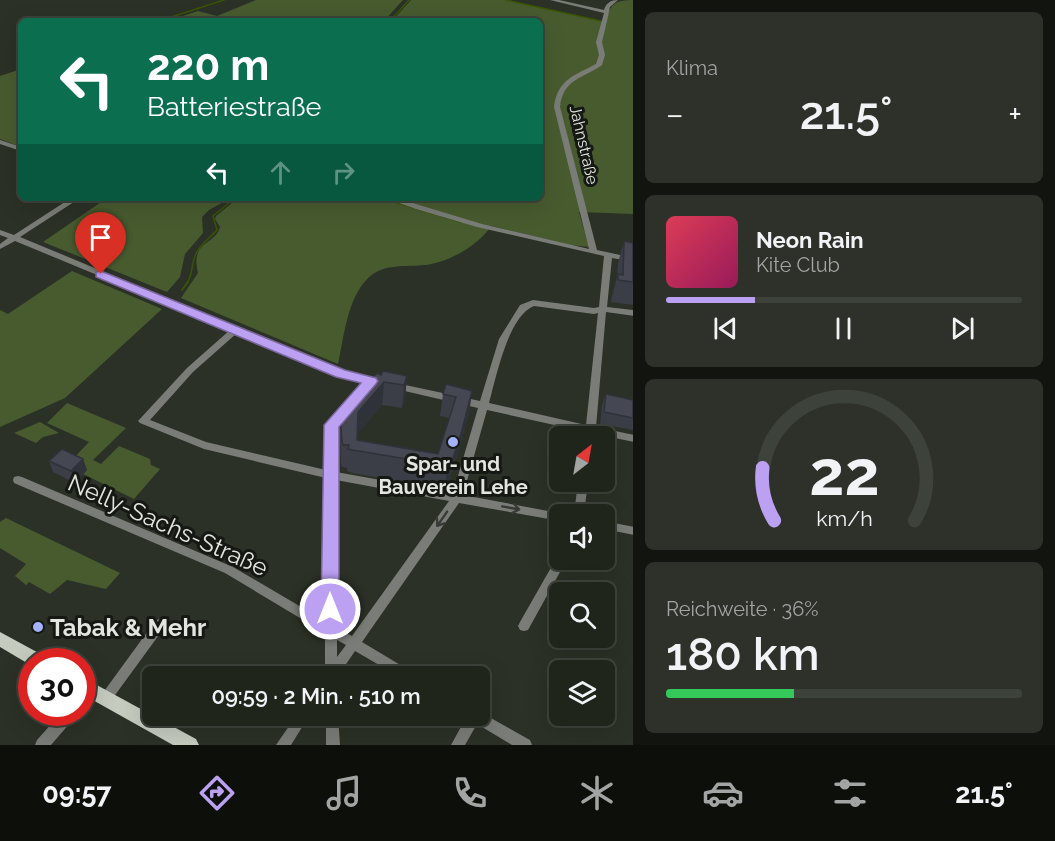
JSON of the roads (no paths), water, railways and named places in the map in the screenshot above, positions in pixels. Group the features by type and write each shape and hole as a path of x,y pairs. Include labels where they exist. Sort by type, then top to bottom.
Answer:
{"main road":[{"path":"0,639 18,649"},
{"path":"96,696 190,745"}],"street":[{"path":"552,0 606,12"},
{"name":"Jahnstraße","path":"594,252 576,190 557,107 557,98 564,84 599,65 602,55 599,42 606,12 608,6 616,0"},
{"path":"0,142 18,148"},
{"path":"0,247 71,201"},
{"path":"398,201 424,210 633,260"},
{"path":"0,232 368,384 482,406 562,426"},
{"path":"591,426 608,255"},
{"path":"338,666 457,498 503,339 523,307 530,303 633,313"},
{"path":"236,330 190,370 143,421 204,445 330,475 549,515"},
{"path":"331,666 332,425 355,400"},
{"path":"615,436 633,439"},
{"name":"Nelly-Sachs-Straße","path":"18,480 229,570 391,666"},
{"path":"615,527 633,531"},
{"path":"524,626 555,570"},
{"path":"96,687 160,624"},
{"path":"490,725 525,745"},
{"path":"42,745 59,726"},
{"path":"283,745 296,726"},
{"path":"332,726 333,745"},
{"path":"458,745 468,726"}],"waterway":[{"path":"168,18 224,0"},
{"path":"393,18 409,0"},
{"path":"506,0 601,21"},
{"path":"187,283 197,252 217,230 213,216 231,201"},
{"path":"391,201 461,222"},
{"path":"182,290 188,282"}],"place":[{"name":"Spar- und Bauverein Lehe","path":"453,442"},
{"name":"Tabak & Mehr","path":"38,627"}]}
